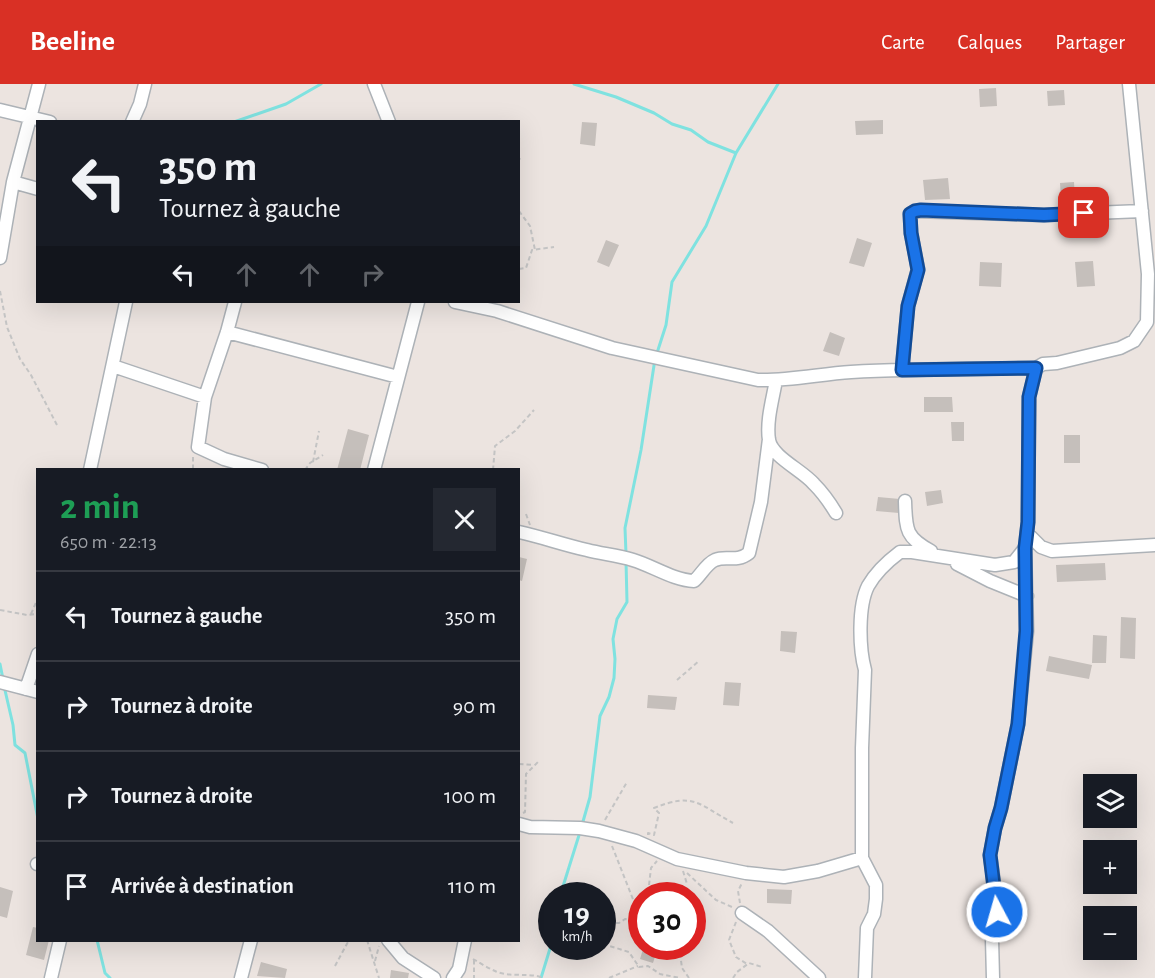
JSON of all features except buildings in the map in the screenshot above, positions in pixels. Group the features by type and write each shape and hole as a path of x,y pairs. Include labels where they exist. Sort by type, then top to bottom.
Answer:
{"street":[{"path":"0,258 13,182 39,84"},
{"path":"133,120 145,84"},
{"path":"374,84 388,120"},
{"path":"480,304 632,353 758,380 853,372 1036,368 1043,364 1057,363 1120,348 1134,341 1147,322 1148,274 1130,84"},
{"path":"0,110 43,120"},
{"path":"13,182 36,188"},
{"path":"902,370 908,306 918,270 910,214 915,211 1044,215 1143,211"},
{"path":"90,468 126,303"},
{"path":"235,303 205,397 198,447 224,459 255,468"},
{"path":"375,468 418,303"},
{"path":"227,333 398,377"},
{"path":"113,366 205,397"},
{"path":"993,978 992,939 997,905 990,855 1018,724 1026,631 1025,548 1029,397 1036,368"},
{"path":"520,532 589,551 623,557 681,580 694,581 708,564 718,558 741,559 749,553 761,502 776,380"},
{"path":"769,438 775,453 795,466 814,483 836,513"},
{"path":"905,501 910,552"},
{"path":"1027,533 1041,547 1052,551 1155,545"},
{"path":"910,537 940,556 990,581 1027,596"},
{"path":"865,978 867,928 874,914 876,899 876,885 862,858 862,748 866,670 861,647 863,604 868,587 877,573 900,552 940,556 995,566 1014,562 1025,548"},
{"path":"0,682 32,690 36,666"},
{"path":"520,824 540,828 580,828 599,831 636,841 677,859 746,873 784,877 830,868 862,858"},
{"path":"742,913 768,932 819,978"},
{"path":"51,978 60,942"},
{"path":"241,978 250,942"},
{"path":"390,942 403,958 434,978"},
{"path":"456,973 464,942"}],"path":[{"path":"520,212 530,226 535,250"},
{"path":"520,269 526,268 532,250 554,247"},
{"path":"0,291 7,327 20,359 58,427"},
{"path":"493,468 495,446 515,431 534,410"},
{"path":"313,462 319,430"},
{"path":"307,468 323,455"},
{"path":"31,614 36,603"},
{"path":"0,610 36,614"},
{"path":"677,680 699,661"},
{"path":"520,816 525,812 525,774 540,760"},
{"path":"520,764 535,765"},
{"path":"599,831 627,782"},
{"path":"645,846 648,833 654,835 659,813 654,808 672,801 693,800 733,823"},
{"path":"612,845 628,886"},
{"path":"649,882 651,868 666,854"},
{"path":"686,882 682,868 697,882"},
{"path":"706,891 716,900 742,913"},
{"path":"335,966 348,942"},
{"path":"368,942 379,978"},
{"path":"375,961 380,942"},
{"path":"616,948 629,952 638,966"},
{"path":"456,973 474,959"},
{"path":"474,959 474,978"},
{"path":"474,959 496,972 532,974 544,978"},
{"path":"681,960 682,968 689,978"},
{"path":"733,978 749,963 762,967"},
{"path":"609,978 638,966 648,966 660,974 680,978"}],"waterway":[{"path":"240,120 286,104 321,84"},
{"path":"574,84 616,97 654,113 672,124 691,130 708,142 736,153"},
{"path":"657,353 666,325 672,282 706,226 736,153 778,84"},
{"path":"626,554 625,528 641,450 655,359"},
{"path":"582,825 590,797 600,716 609,697 614,678 613,639 617,619 627,602 626,561"},
{"path":"0,664 3,679"},
{"path":"4,686 15,745 25,753 36,809"},
{"path":"564,882 580,832"},
{"path":"97,942 105,973 110,978"},
{"path":"541,978 546,960"}],"route":[{"path":"997,912 990,855 1018,724 1020,704 1026,631 1025,548 1028,522 1029,397 1036,368 902,370 908,306 918,270 910,214 921,210 1044,215 1084,213"}]}
